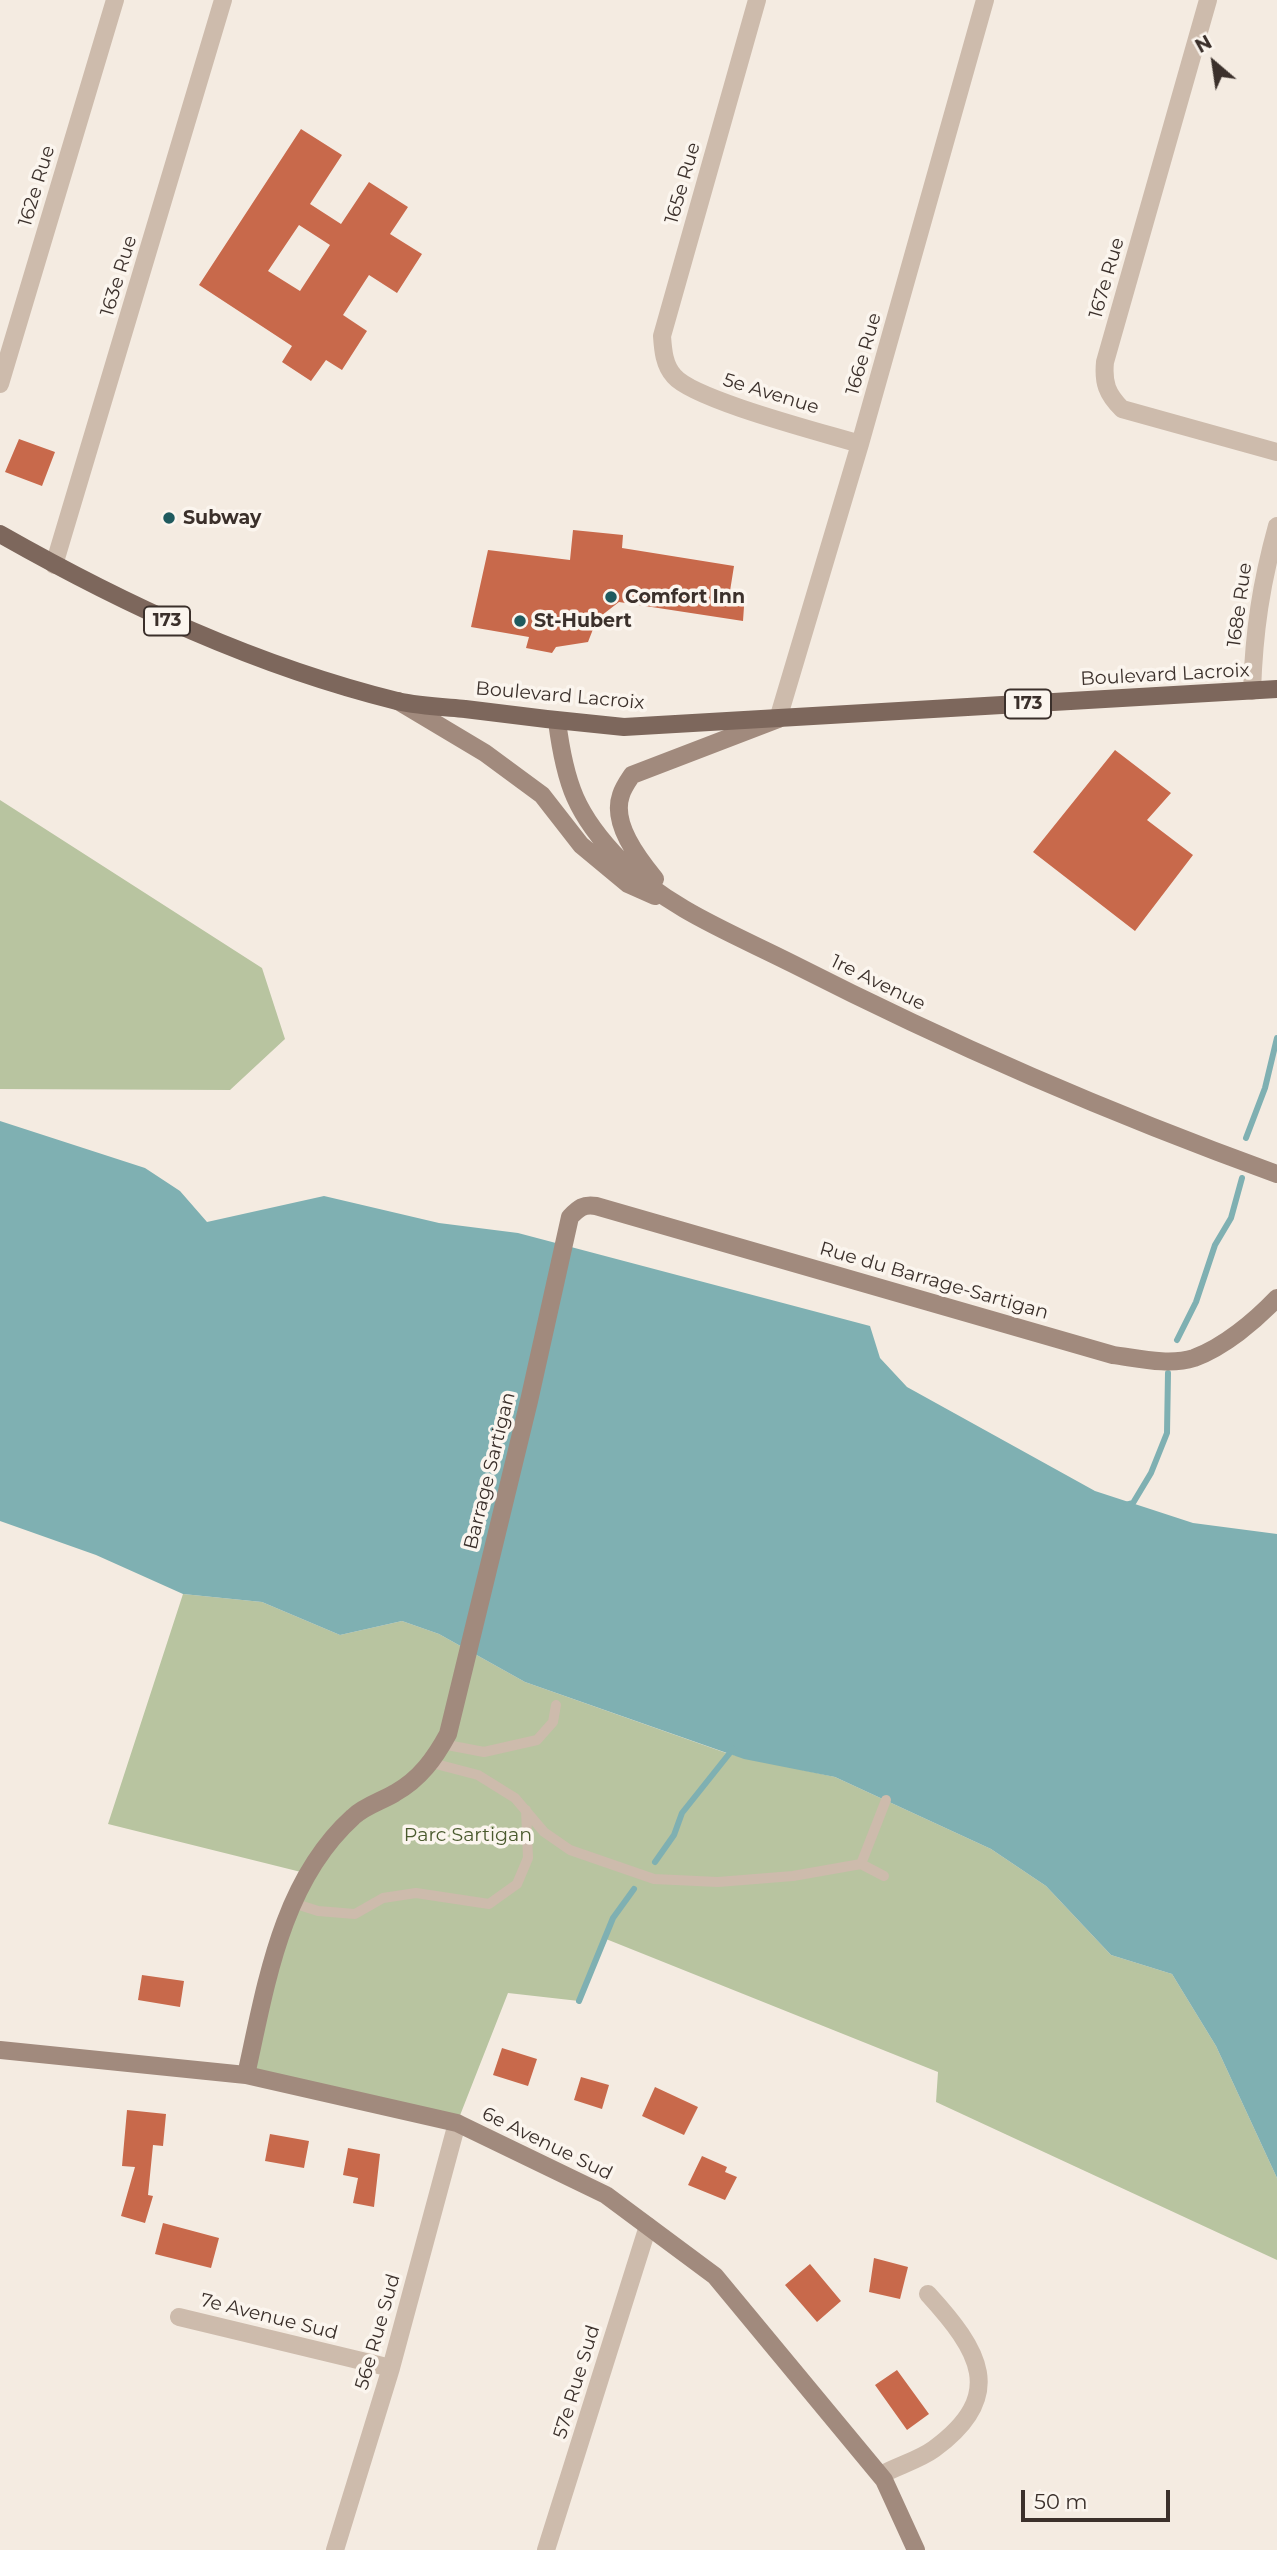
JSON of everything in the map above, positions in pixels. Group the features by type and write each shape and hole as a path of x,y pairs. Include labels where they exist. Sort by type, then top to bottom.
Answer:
{"main road":[{"name":"Boulevard Lacroix","path":"0,534 54,565 192,634 398,701 557,721 624,727 1277,689"},
{"path":"398,701 485,753 542,795 581,845 628,884 677,905"},
{"path":"677,905 636,855 620,816 620,795 632,775 778,719"},
{"name":"1re Avenue","path":"557,721 571,793 587,822 622,862 677,905 888,1013 1070,1095 1277,1174"},
{"name":"Rue du Barrage-Sartigan","path":"570,1217 585,1205 596,1206 1113,1355 1153,1361 1192,1359 1222,1343 1277,1298"},
{"name":"Barrage Sartigan","path":"445,1739 529,1401 570,1217"},
{"path":"246,2075 274,1953 293,1903 318,1858 354,1815 398,1791 432,1763 445,1739"},
{"name":"6e Avenue Sud","path":"0,2050 246,2075 457,2123 606,2195 715,2276 881,2475 916,2550"}],"street":[{"name":"162e Rue","path":"0,384 115,0"},
{"name":"163e Rue","path":"54,565 223,0"},
{"name":"165e Rue","path":"673,376 664,360 662,336 757,0"},
{"name":"166e Rue","path":"778,719 860,444 985,0"},
{"name":"167e Rue","path":"1208,0 1105,362 1103,382 1111,398 1122,410 1277,452"},
{"name":"5e Avenue","path":"673,376 704,396 860,444"},
{"name":"168e Rue","path":"1252,691 1254,628 1261,581 1277,526"},
{"name":"56e Rue Sud","path":"335,2550 391,2368 457,2123"},
{"name":"57e Rue Sud","path":"546,2550 648,2226"},
{"path":"881,2475 932,2451 969,2418 980,2380 975,2356 958,2326 928,2294"},
{"name":"7e Avenue Sud","path":"179,2317 391,2368"}],"lane":[{"path":"445,1739 484,1752 537,1740 553,1722 556,1705"},
{"path":"432,1763 478,1775 515,1798 544,1832 570,1850 654,1879 719,1882 793,1876 861,1864 884,1876"},
{"path":"861,1864 886,1800"},
{"path":"293,1903 318,1911 355,1913 383,1898 416,1893 489,1904 517,1884 528,1858 526,1810"}],"green space":[{"path":"0,800 262,968 285,1039 230,1090 0,1089"},
{"name":"Parc Sartigan","path":"183,1594 262,1602 340,1635 402,1621 439,1634 525,1682 729,1754 835,1777 991,1849 1046,1886 1111,1955 1172,1974 1216,2046 1277,2178 1277,2260 936,2102 938,2072 606,1939 579,2001 508,1993 457,2123 246,2075 274,1953 309,1874 108,1824"}],"water":[{"path":"0,1121 145,1168 180,1191 207,1222 324,1196 439,1223 518,1233 870,1326 880,1358 907,1387 1095,1491 1193,1523 1277,1534 1277,2178 1216,2046 1172,1974 1111,1955 1046,1886 991,1849 835,1777 744,1759 525,1682 439,1634 402,1621 340,1635 262,1602 183,1594 96,1555 0,1521"}],"building":[{"path":"301,129 342,155 310,204 341,224 369,182 408,207 390,234 422,254 397,293 369,275 343,315 367,331 342,370 326,360 311,381 282,362 292,346 199,285","holes":["299,225 330,245 300,291 268,271"]},
{"path":"19,439 55,452 42,486 5,472"},
{"name":"Comfort Inn","path":"573,530 623,535 622,548 734,566 730,591 745,592 743,621 619,602 597,619 588,642 556,647 552,653 526,648 529,637 471,627 488,550 570,560"},
{"path":"1115,750 1171,793 1147,820 1193,855 1135,931 1033,852"},
{"path":"142,1975 184,1981 180,2007 138,2000"},
{"path":"502,2048 537,2059 528,2086 493,2075"},
{"path":"581,2077 609,2085 602,2109 574,2100"},
{"path":"655,2087 698,2107 684,2135 642,2116"},
{"path":"127,2110 166,2114 163,2146 153,2145 148,2195 153,2196 145,2223 121,2216 135,2167 122,2166"},
{"path":"270,2134 309,2141 304,2168 265,2161"},
{"path":"348,2148 380,2154 374,2207 353,2203 358,2178 343,2175"},
{"path":"702,2156 727,2167 725,2172 737,2177 725,2200 688,2185"},
{"path":"163,2223 219,2238 211,2268 155,2254"},
{"path":"874,2258 908,2267 900,2299 869,2292"},
{"path":"810,2264 841,2301 817,2322 785,2285"},
{"path":"897,2370 929,2414 907,2430 875,2385"}],"waterway":[{"path":"1246,1138 1265,1088 1277,1038"},
{"path":"1177,1340 1196,1302 1215,1245 1231,1218 1242,1178"},
{"path":"1126,1505 1133,1503 1151,1473 1167,1433 1168,1373"},
{"path":"655,1862 674,1835 682,1813 733,1749"},
{"path":"579,2001 613,1918 634,1889"}],"place":[{"name":"Subway","path":"169,518"},
{"name":"Comfort Inn","path":"611,597"},
{"name":"St-Hubert","path":"520,621"}]}
